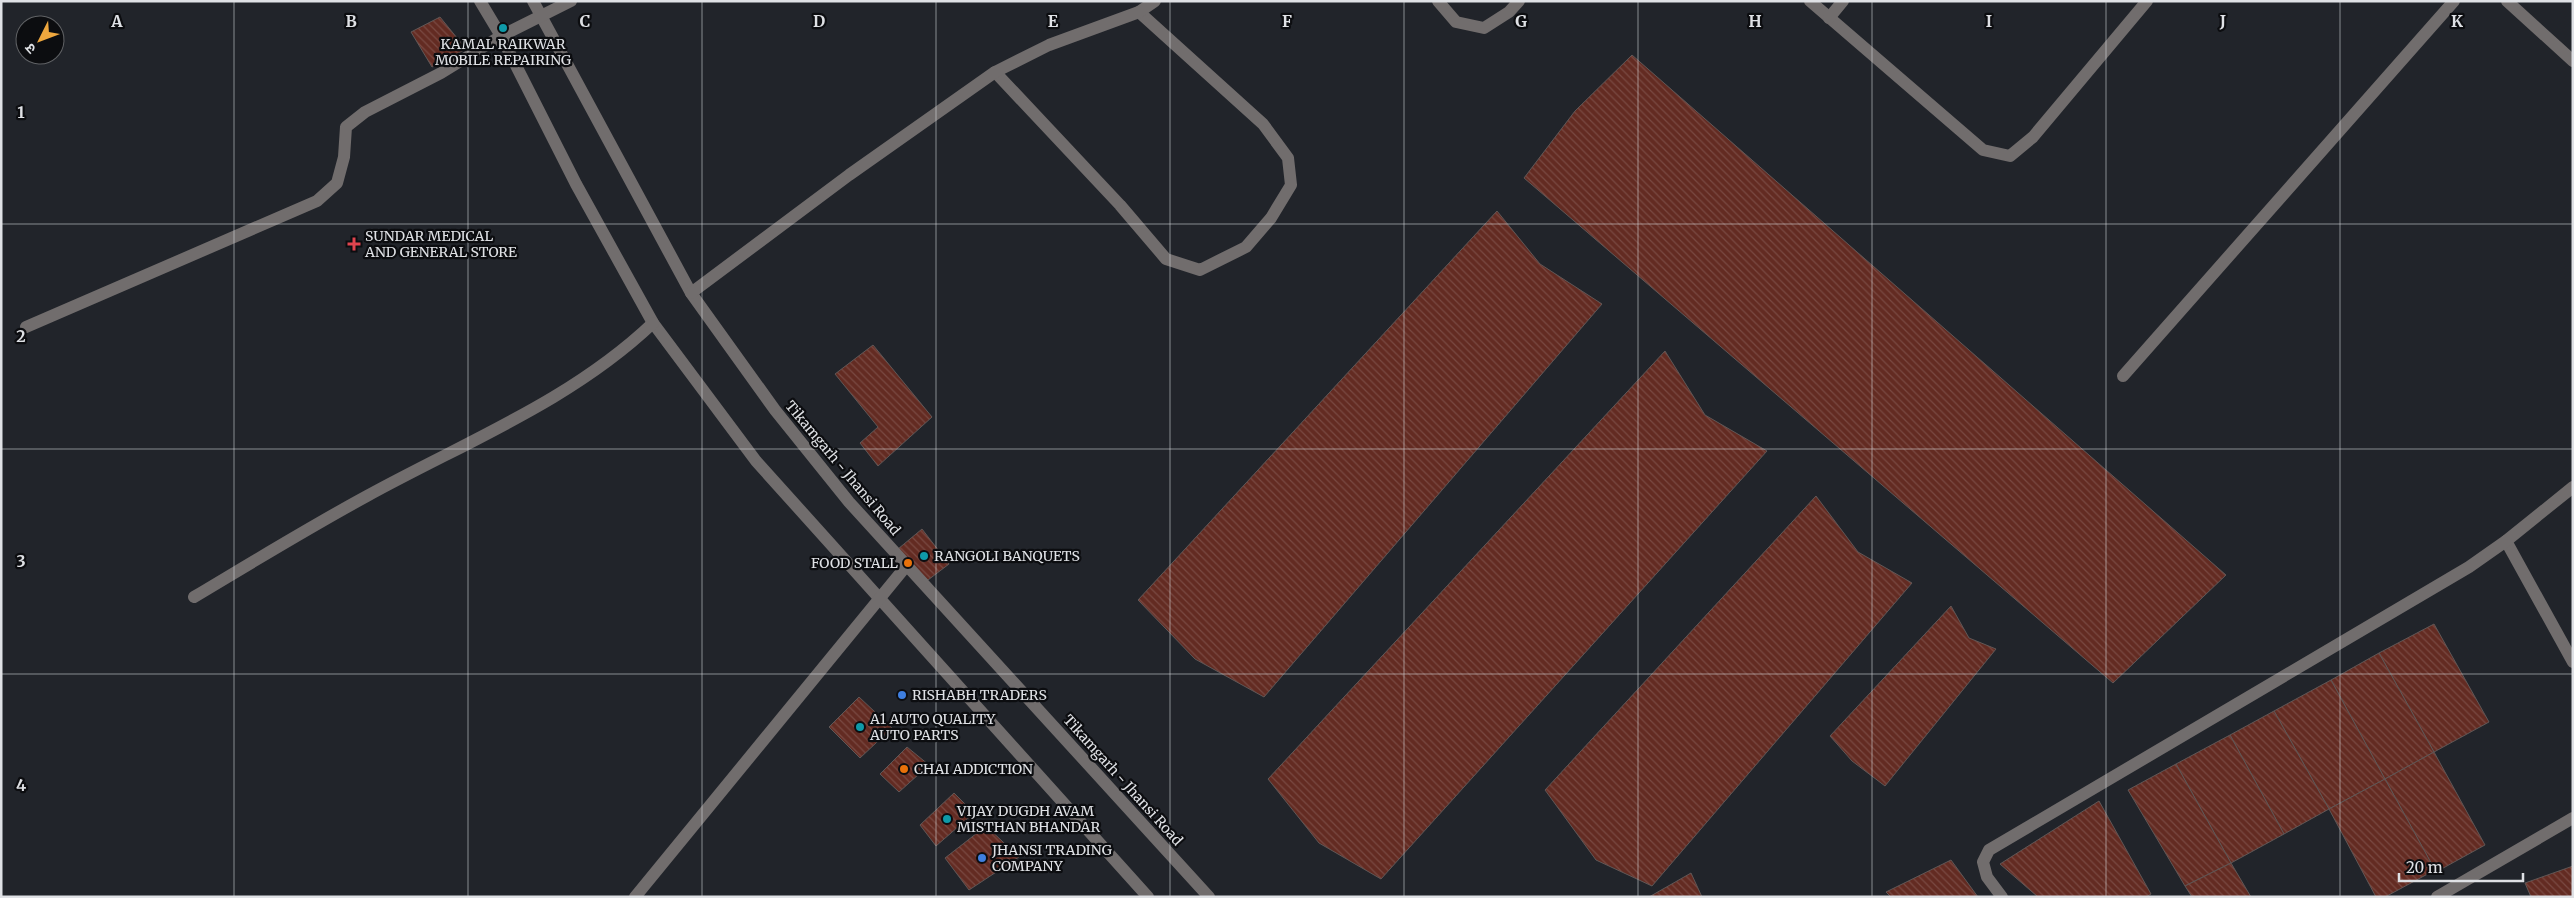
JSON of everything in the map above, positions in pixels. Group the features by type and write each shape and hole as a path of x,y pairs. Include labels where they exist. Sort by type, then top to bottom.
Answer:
{"street":[{"path":"480,1 501,36 576,184 653,323 756,461 1148,897"},
{"name":"Tikamgarh - Jhansi Road","path":"533,1 691,293 781,418 849,502 1210,897"},
{"path":"26,327 316,201 337,183 344,157 346,127 366,112 441,72 501,36 571,1"},
{"path":"691,293 848,175 995,72 1049,45 1139,12 1155,1"},
{"path":"1438,1 1456,22 1484,28 1509,12 1519,1"},
{"path":"1810,1 1983,150 2010,156 2033,137 2147,1"},
{"path":"1830,18 1843,1"},
{"path":"2123,376 2454,1"},
{"path":"2507,1 2573,61"},
{"path":"995,72 1120,205 1166,259 1200,270 1246,247 1271,218 1291,185 1288,158 1263,124 1139,12"},
{"path":"194,597 367,496 490,434 581,381 624,351 653,323"},
{"path":"2002,897 1987,877 1983,862 1989,850 2469,567 2506,541 2573,488"},
{"path":"2506,541 2573,662"},
{"path":"635,897 907,565"},
{"path":"2437,897 2573,818"}],"building":[{"path":"440,17 466,49 432,67 411,32"},
{"path":"1632,55 2226,575 2113,683 1524,178 1575,111"},
{"path":"1497,211 1540,264 1602,304 1264,697 1195,659 1138,600"},
{"path":"873,345 932,417 878,466 860,443 878,427 835,374"},
{"path":"1665,351 1705,415 1767,451 1381,879 1319,843 1268,779"},
{"path":"1816,496 1858,552 1912,583 1652,886 1596,860 1545,790"},
{"name":"RANGOLI BANQUETS","path":"922,529 949,564 928,580 898,549"},
{"path":"1951,606 1969,638 1996,649 1885,786 1852,761 1830,736"},
{"path":"2434,624 2489,722 2434,752 2379,653"},
{"path":"2379,653 2434,752 2385,779 2331,680"},
{"path":"2331,680 2385,779 2329,809 2274,711"},
{"name":"A1 AUTO QUALITY AUTO PARTS","path":"859,697 892,728 860,758 829,727"},
{"path":"2274,711 2329,809 2284,834 2230,735"},
{"path":"2230,735 2284,834 2231,863 2176,764"},
{"name":"CHAI ADDICTION","path":"907,747 929,765 899,792 880,774"},
{"path":"2434,752 2485,845 2436,872 2385,779"},
{"path":"2176,764 2231,863 2185,886 2128,790"},
{"path":"2385,779 2435,870 2385,897 2376,897 2329,809"},
{"name":"VIJAY DUGDH AVAM MISTHAN BHANDAR","path":"954,793 974,813 936,846 920,825"},
{"path":"2099,801 2151,894 2146,897 2038,897 2000,864"},
{"name":"JHANSI TRADING COMPANY","path":"986,826 1019,857 969,890 945,858"},
{"path":"1951,860 1978,897 1891,897 1886,892"},
{"path":"2231,863 2251,897 2192,897 2185,886"},
{"path":"2573,866 2573,897 2531,897 2525,883"},
{"path":"1691,873 1702,897 1649,897"}],"place":[{"name":"KAMAL RAIKWAR MOBILE REPAIRING","path":"503,28"},
{"name":"SUNDAR MEDICAL AND GENERAL STORE","path":"354,244"},
{"name":"RANGOLI BANQUETS","path":"924,556"},
{"name":"FOOD STALL","path":"908,563"},
{"name":"RISHABH TRADERS","path":"902,695"},
{"name":"A1 AUTO QUALITY AUTO PARTS","path":"860,727"},
{"name":"CHAI ADDICTION","path":"904,769"},
{"name":"VIJAY DUGDH AVAM MISTHAN BHANDAR","path":"947,819"},
{"name":"JHANSI TRADING COMPANY","path":"982,858"}]}
